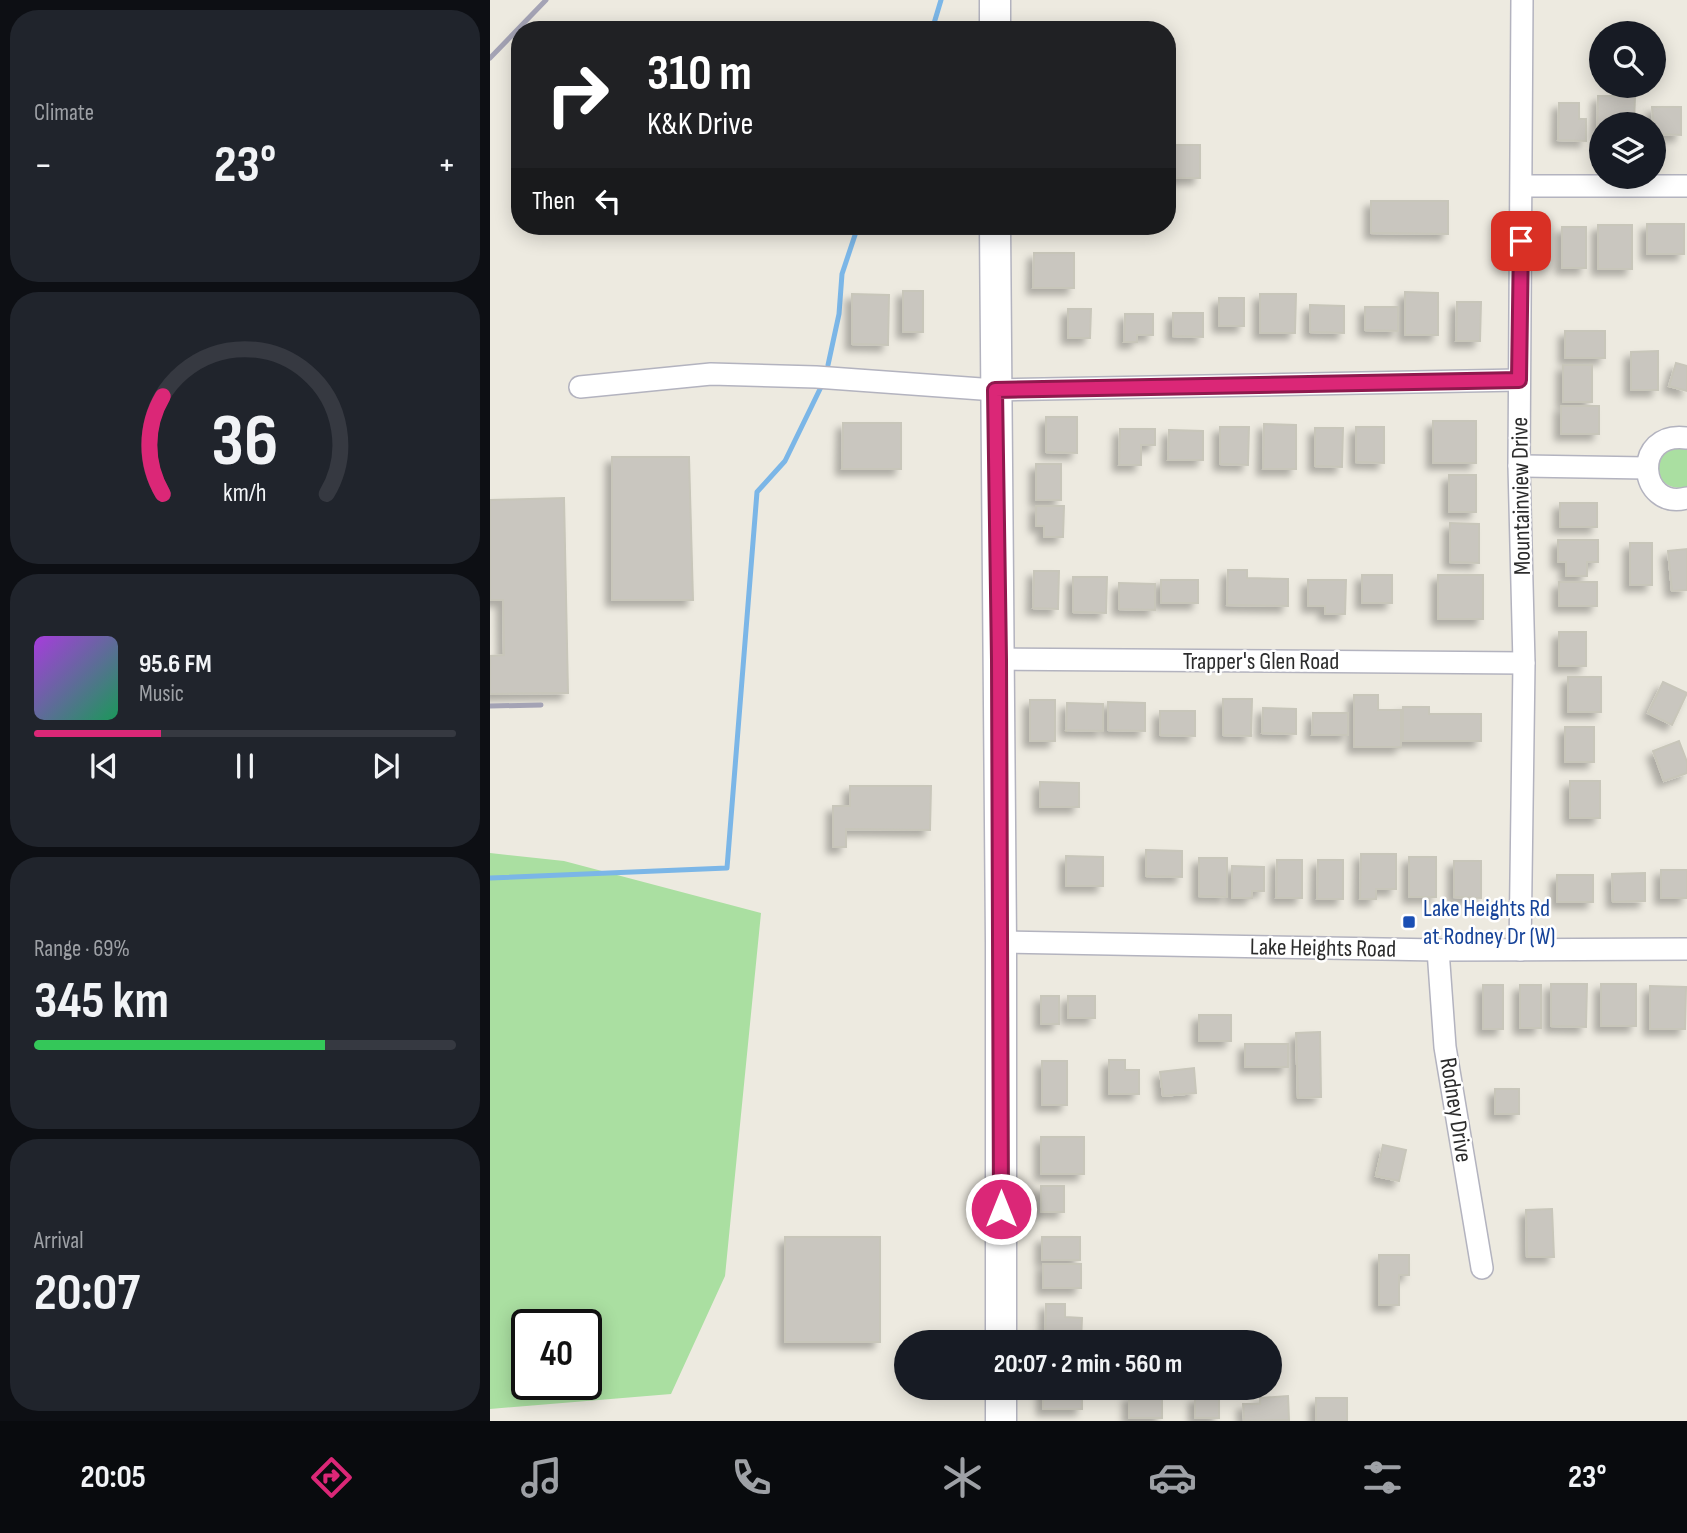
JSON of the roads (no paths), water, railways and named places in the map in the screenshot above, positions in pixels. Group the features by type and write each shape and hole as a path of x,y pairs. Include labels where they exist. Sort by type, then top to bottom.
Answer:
{"street":[{"path":"995,0 995,21"},
{"name":"Mountainview Drive","path":"1520,950 1524,663 1519,466 1522,0"},
{"path":"1522,186 1687,186"},
{"path":"995,235 1001,942 1001,1330"},
{"path":"580,387 711,374 816,377 995,390 1519,380"},
{"path":"1687,438 1669,438 1660,443 1648,458 1647,468 1648,479 1662,496 1672,499 1687,498"},
{"path":"1519,466 1647,468"},
{"name":"Trapper's Glen Road","path":"999,659 1524,663"},
{"name":"Lake Heights Road","path":"1001,942 1438,950 1687,949"},
{"name":"Rodney Drive","path":"1438,950 1445,1047 1482,1268"},
{"path":"1001,1400 1001,1421"}],"waterway":[{"path":"935,21 941,0"},
{"path":"828,365 839,314 842,274 855,235"},
{"path":"490,878 727,868 757,492 785,461 821,387"}],"railway":[{"path":"526,21 546,0"},
{"path":"490,58 511,36"},
{"path":"490,706 541,705"}],"place":[{"name":"Lake Heights Rd at Rodney Dr (W)","path":"1409,922"}]}
